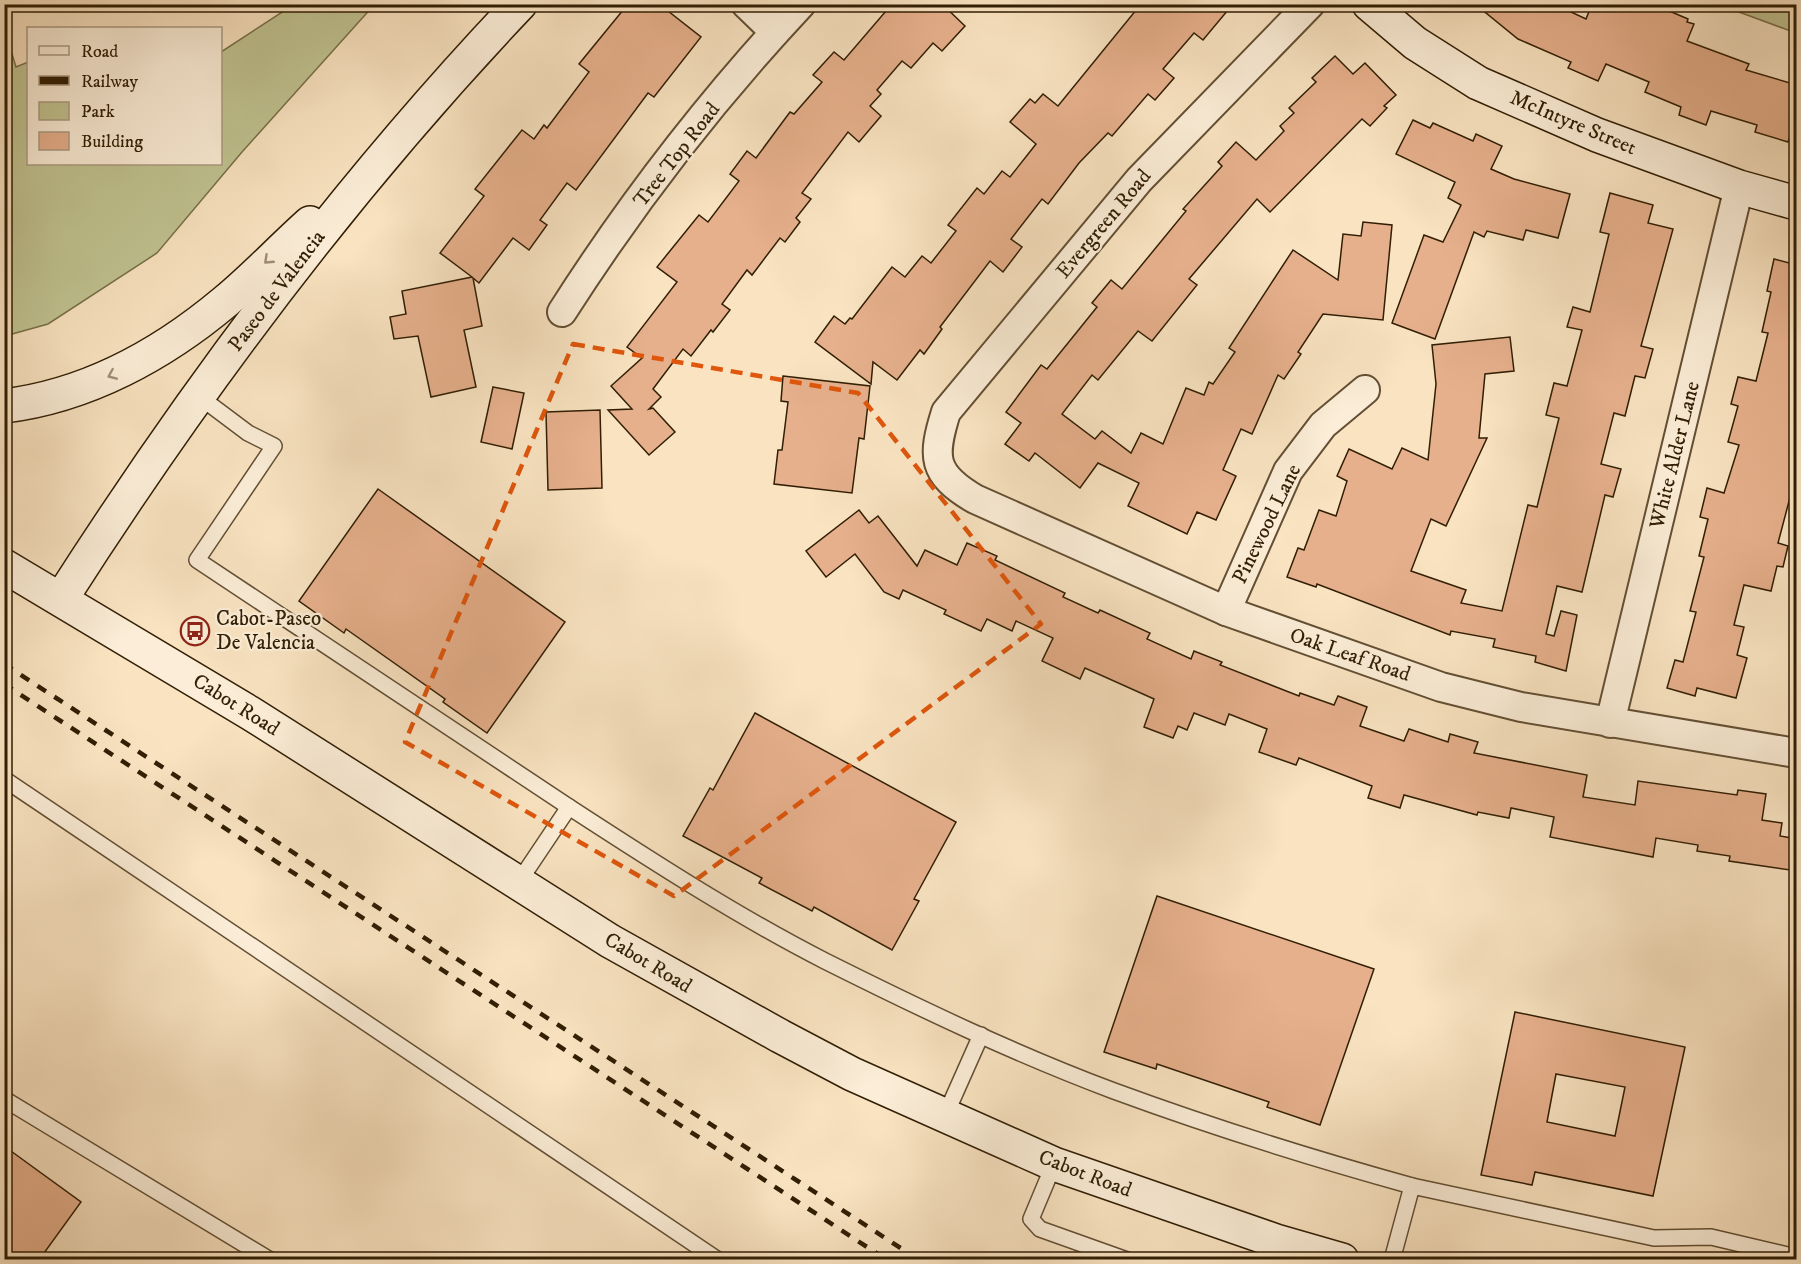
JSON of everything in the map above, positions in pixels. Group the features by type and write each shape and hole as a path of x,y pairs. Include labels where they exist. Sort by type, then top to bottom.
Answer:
{"main road":[{"name":"Paseo de Valencia","path":"61,598 263,308 374,165 520,4"},
{"name":"McIntyre Street","path":"1369,4 1415,43 1478,83 1597,135 1739,188 1797,203"},
{"path":"4,406 76,390 122,370 178,338 228,300 374,165"},
{"name":"Cabot Road","path":"4,566 250,713 518,883 699,992 852,1074 1054,1164 1245,1230 1342,1260"}],"street":[{"path":"746,4 775,32"},
{"name":"Tree Top Road","path":"562,312 593,263 675,155 775,32 801,4"},
{"name":"Evergreen Road","path":"937,466 937,441 946,412 1139,180 1310,4"},
{"name":"White Alder Lane","path":"1610,723 1739,188"},
{"name":"Pinewood Lane","path":"1226,611 1288,471 1323,425 1365,390"},
{"name":"Oak Leaf Road","path":"937,466 955,487 975,500 1226,611 1441,687 1521,707 1797,753"}],"lane":[{"path":"200,397 248,433 274,446 197,560 640,853 823,960 981,1035 1113,1090 1283,1150 1412,1186 1654,1238 1711,1237 1780,1257 1797,1257"},
{"path":"4,779 718,1260"},
{"path":"518,883 569,807"},
{"path":"945,1116 981,1035"},
{"path":"4,1099 270,1260"},
{"path":"1054,1164 1031,1218 1040,1229 1127,1260"},
{"path":"1392,1260 1412,1186"}],"highlighted area":[{"path":"573,344 858,393 1041,624 674,896 405,742"}],"green space":[{"path":"293,5 374,5 242,152 157,253 48,324 5,336 5,31 16,67 27,62 27,165 222,165 222,51"},
{"path":"1720,5 1796,5 1796,33"}],"building":[{"path":"628,4 659,4 701,37 654,97 648,93 576,190 567,183 540,220 547,225 529,250 513,238 479,283 473,278 482,326 464,330 476,387 431,397 418,336 394,339 390,317 406,314 402,291 472,277 440,253 484,196 475,189 522,130 534,139 544,125 547,128 589,72 579,64"},
{"path":"892,4 942,4 965,26 942,51 933,43 911,68 902,61 877,90 881,94 870,106 881,116 859,142 848,132 802,193 811,199 796,218 800,222 785,242 780,238 752,275 747,270 722,304 730,310 713,332 711,330 691,356 683,349 653,389 661,397 649,409 653,408 675,432 649,455 608,410 632,409 611,386 642,358 627,347 677,282 657,267 699,215 708,222 739,181 730,174 747,151 756,158 790,112 794,114 822,82 813,75 834,52 844,60"},
{"path":"1141,4 1233,4 1203,40 1194,33 1163,69 1174,78 1155,100 1148,94 1112,136 1108,133 1079,163 1048,204 1042,199 1011,239 1022,247 1003,272 990,261 940,327 942,329 924,354 920,350 897,380 873,362 871,384 815,342 834,316 845,324 850,318 852,319 892,267 905,277 922,256 931,263 956,231 948,225 977,188 984,194 1002,171 1010,177 1036,144 1010,122 1030,99 1035,103 1043,94 1058,106"},
{"path":"1475,4 1554,4 1586,19 1592,4 1653,4 1688,19 1687,22 1694,24 1687,41 1749,64 1746,70 1797,85 1797,114 1788,142 1755,132 1757,125 1711,111 1706,125 1679,115 1681,107 1645,92 1649,82 1606,64 1598,81 1568,68 1571,62 1518,39"},
{"path":"1335,56 1353,74 1365,63 1396,95 1384,106 1387,108 1370,126 1362,119 1270,212 1257,199 1189,279 1197,285 1152,341 1138,331 1098,380 1092,375 1062,414 1095,439 1102,431 1131,453 1141,433 1163,444 1186,388 1204,395 1209,382 1213,384 1235,352 1229,348 1293,250 1338,280 1343,234 1361,236 1363,222 1392,225 1383,320 1323,314 1298,352 1301,354 1284,379 1278,375 1252,434 1241,429 1223,470 1236,476 1216,520 1197,512 1187,534 1128,506 1139,483 1098,463 1080,488 1035,453 1029,461 1005,444 1021,423 1006,412 1041,365 1047,369 1097,307 1092,303 1111,280 1122,289 1186,211 1183,209 1222,166 1218,162 1236,142 1256,160 1284,131 1280,126 1294,113 1289,108 1316,82 1312,78"},
{"path":"1413,120 1430,128 1433,123 1473,141 1476,134 1502,146 1491,169 1514,179 1570,194 1558,238 1526,230 1523,240 1487,231 1484,237 1474,232 1435,339 1392,323 1424,235 1443,242 1461,205 1448,198 1455,182 1396,154"},
{"path":"1610,193 1653,205 1648,223 1673,229 1641,346 1653,349 1645,378 1635,376 1625,416 1614,413 1601,464 1621,469 1613,497 1605,495 1582,592 1557,586 1546,634 1554,636 1561,611 1577,615 1566,671 1535,662 1536,656 1493,647 1495,639 1451,631 1450,635 1317,584 1316,587 1287,577 1298,548 1304,550 1319,510 1336,516 1347,481 1337,476 1349,449 1392,469 1402,448 1428,460 1436,384 1432,345 1510,337 1514,371 1485,374 1479,438 1487,438 1446,526 1431,519 1411,571 1466,590 1461,603 1502,611 1528,505 1537,507 1559,418 1546,415 1554,383 1567,386 1582,330 1567,327 1573,307 1590,312 1609,234 1600,232"},
{"path":"1774,259 1797,265 1797,471 1778,543 1788,546 1783,567 1777,566 1771,591 1744,585 1734,625 1744,627 1737,655 1747,658 1736,698 1697,688 1695,696 1667,688 1675,660 1683,662 1696,612 1690,611 1704,557 1699,556 1708,519 1700,517 1707,488 1724,493 1739,445 1728,442 1738,406 1731,404 1738,377 1756,381 1768,333 1762,332 1771,292 1767,291"},
{"path":"783,376 870,386 864,439 859,438 852,493 774,484 778,450 782,450 788,402 781,401"},
{"path":"493,387 524,393 512,449 481,442"},
{"path":"600,410 602,488 548,490 546,412"},
{"path":"378,489 565,622 487,733 443,702 445,699 346,629 344,633 299,601"},
{"path":"859,510 869,523 878,516 917,566 925,550 957,565 967,543 997,556 995,560 1065,593 1063,597 1098,613 1100,610 1150,633 1147,639 1191,659 1194,651 1222,662 1220,665 1299,696 1300,693 1334,705 1338,696 1367,707 1360,726 1404,741 1409,729 1448,742 1450,734 1478,742 1474,753 1587,775 1583,797 1635,805 1638,781 1737,795 1738,790 1766,794 1762,820 1782,823 1780,836 1797,839 1797,871 1729,861 1730,856 1697,851 1698,845 1656,838 1653,857 1550,837 1554,817 1511,808 1509,818 1478,812 1477,815 1404,795 1400,808 1368,798 1372,786 1299,758 1296,765 1259,752 1267,729 1229,714 1225,725 1194,713 1187,730 1178,726 1173,738 1144,727 1154,699 1085,668 1080,679 1042,661 1053,638 1016,621 1012,631 987,619 981,631 944,614 946,610 903,590 899,599 884,592 855,554 826,577 806,551"},
{"path":"755,713 956,822 914,899 919,901 892,950 814,907 812,911 759,883 762,878 683,836 710,788 713,790"},
{"path":"1157,896 1374,969 1320,1125 1267,1107 1269,1102 1157,1064 1156,1069 1104,1052"},
{"path":"1515,1012 1685,1047 1653,1196 1535,1172 1532,1185 1481,1175","holes":["1556,1074 1625,1087 1615,1136 1547,1122"]},
{"path":"4,1146 81,1202 39,1260 4,1260"}],"railway":[{"path":"4,664 919,1260"},
{"path":"4,684 887,1260"}],"place":[{"name":"Cabot-Paseo De Valencia","path":"195,631"}]}
